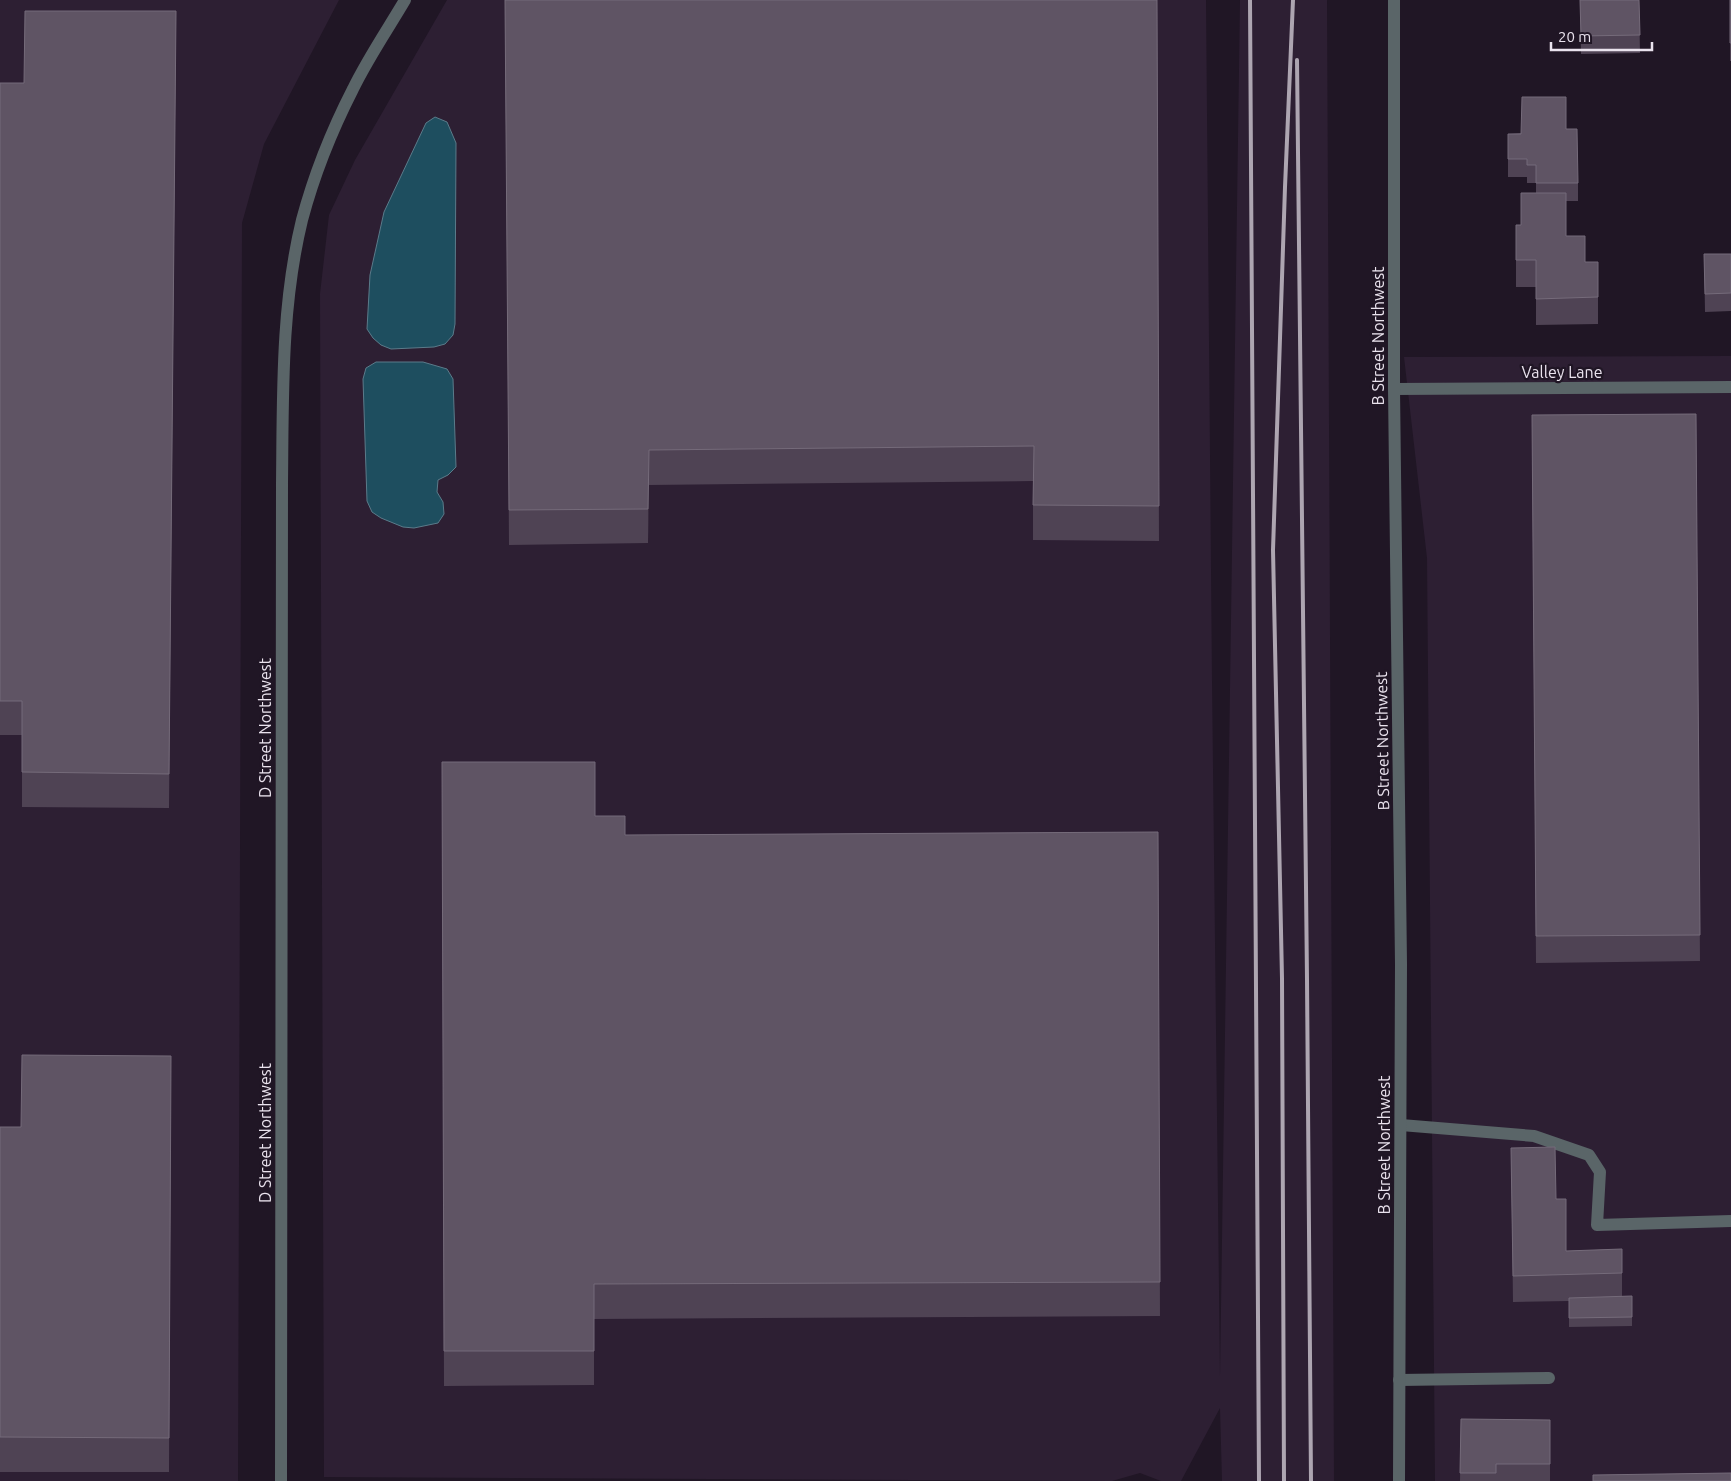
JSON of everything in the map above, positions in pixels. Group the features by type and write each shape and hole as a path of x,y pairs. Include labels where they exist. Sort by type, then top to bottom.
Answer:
{"street":[{"name":"D Street Northwest","path":"281,1481 282,484 283,375 286,321 302,219 315,178 331,136 354,88 405,0"},
{"name":"B Street Northwest","path":"1394,0 1394,389 1401,964 1399,1481"},
{"name":"Valley Lane","path":"1394,389 1731,387"},
{"path":"1401,1125 1534,1136 1588,1155 1600,1172 1596,1225 1731,1221"},
{"path":"1400,1380 1549,1378"}],"shaded area":[{"path":"0,0 339,0 264,144 242,223 238,1481 0,1481"},
{"path":"447,0 1206,0 1220,1377 1240,0 1327,0 1334,1481 1222,1481 1220,1408 1181,1481 1161,1481 1140,1473 1112,1481 324,1477 320,294 329,215 355,160"},
{"path":"1731,356 1731,1481 1435,1481 1427,558 1404,357"}],"water":[{"path":"435,117 447,122 456,143 455,324 453,335 445,344 434,347 391,349 381,345 367,329 370,275 384,212 426,123"},
{"path":"376,362 423,362 447,369 453,379 456,467 448,475 438,480 437,492 443,502 444,514 438,523 414,528 403,527 372,512 367,501 363,379 366,368"}],"building":[{"path":"505,0 1157,0 1159,506 1033,505 1034,446 649,450 648,509 509,510"},
{"path":"1580,0 1639,0 1640,35 1581,36"},
{"path":"1731,0 1731,43 1730,43"},
{"path":"25,11 176,11 169,774 22,772 22,701 0,701 0,83 24,83"},
{"path":"1522,97 1566,97 1566,129 1577,129 1578,183 1536,183 1536,165 1527,165 1527,159 1508,159 1508,134 1521,134"},
{"path":"1521,193 1566,193 1566,236 1585,236 1585,262 1598,262 1598,297 1536,299 1536,260 1516,260 1516,225 1521,225"},
{"path":"1704,254 1731,254 1731,293 1705,294"},
{"path":"1696,414 1700,935 1536,936 1532,415"},
{"path":"442,762 595,762 595,816 625,816 625,835 1158,832 1160,1282 594,1284 594,1351 444,1351"},
{"path":"22,1055 171,1056 169,1438 0,1437 0,1127 21,1127"},
{"path":"1555,1147 1556,1199 1566,1199 1566,1251 1622,1249 1622,1273 1513,1276 1511,1148"},
{"path":"1632,1296 1632,1317 1569,1318 1569,1298"},
{"path":"1461,1419 1550,1420 1550,1464 1496,1464 1496,1473 1460,1473"},
{"path":"1731,1473 1731,1481 1593,1481 1593,1475"}],"railway":[{"path":"1250,0 1259,1481"},
{"path":"1284,1481 1282,978 1273,550 1293,0"},
{"path":"1297,60 1311,1481"}]}
